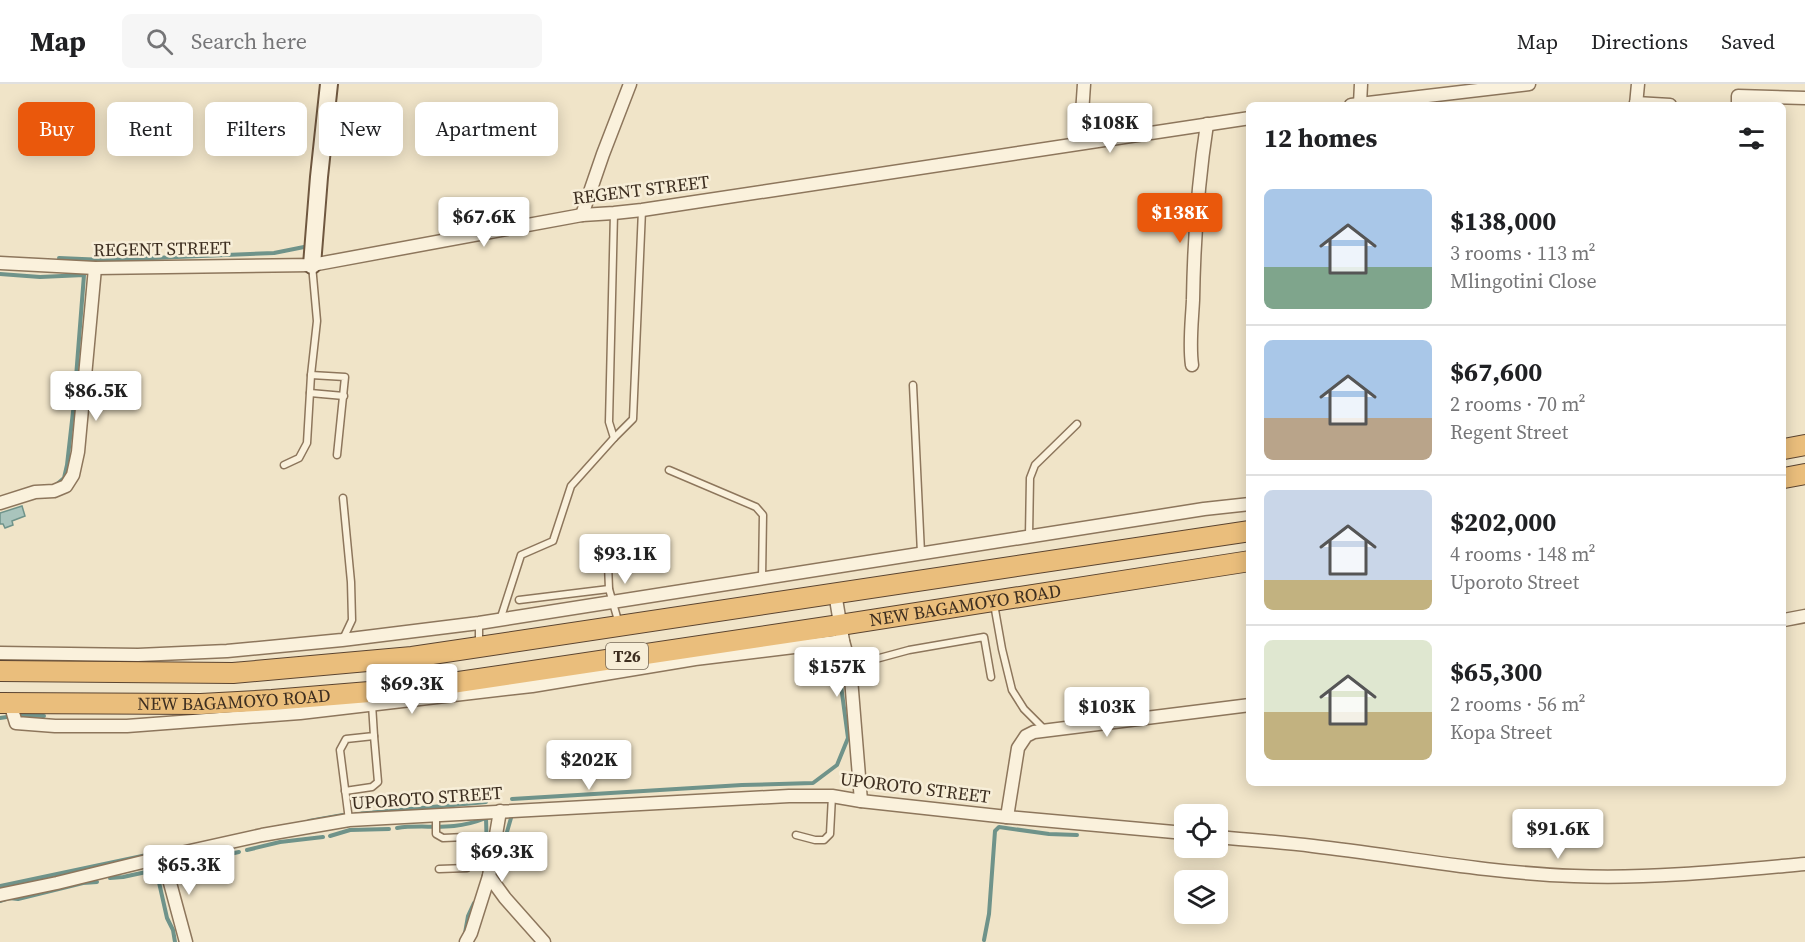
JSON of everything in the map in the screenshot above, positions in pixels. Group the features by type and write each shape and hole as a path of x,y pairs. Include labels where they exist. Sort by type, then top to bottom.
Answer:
{"highway":[{"path":"1786,449 1805,445"},
{"path":"1786,478 1805,474"},
{"name":"NEW BAGAMOYO ROAD","path":"0,671 233,673 412,657 619,624 1246,532"},
{"name":"NEW BAGAMOYO ROAD","path":"5,703 202,713 272,700 372,699 418,688 627,656 842,633 993,601 1246,562"}],"main road":[{"path":"312,265 329,84"}],"street":[{"path":"582,215 630,84"},
{"path":"1080,143 1084,84"},
{"path":"1356,102 1361,84"},
{"path":"1372,102 1529,84"},
{"path":"1636,102 1638,84"},
{"path":"1738,102 1738,96 1805,98"},
{"name":"REGENT STREET","path":"0,263 95,268 312,265 582,215 642,210 1246,119"},
{"path":"1192,365 1196,221 1199,176 1207,124"},
{"path":"0,503 34,492 60,489 66,486 73,476 78,452 95,268"},
{"path":"0,652 138,655 227,651 342,640 479,623 1204,509 1246,504"},
{"path":"835,593 850,666 861,801"},
{"path":"1786,620 1805,616"},
{"name":"UPOROTO STREET","path":"1007,818 1018,747 1026,736 1034,732 1246,705"},
{"name":"UPOROTO STREET","path":"0,895 262,836 349,820 436,814 766,797 832,796 1007,818 1174,832"},
{"path":"466,942 489,876 500,811"},
{"path":"1228,838 1312,846 1514,872 1575,876 1675,875 1805,864"},
{"path":"163,857 186,942"},
{"path":"489,876 544,942"}],"lane":[{"path":"479,648 479,623 501,617 521,555 553,541 571,486 633,419 642,210"},
{"path":"614,213 609,422 614,438"},
{"path":"284,465 299,458 307,443 317,321 312,265"},
{"path":"311,375 345,377 337,455"},
{"path":"913,385 921,553"},
{"path":"310,393 344,396"},
{"path":"1029,537 1030,478 1035,465 1077,424"},
{"path":"669,470 756,507 763,515 762,579"},
{"path":"342,640 352,620 343,498"},
{"path":"608,564 609,589 619,624"},
{"path":"519,600 609,589"},
{"path":"993,601 1012,690 1024,709 1045,730"},
{"path":"850,666 909,650 984,637 991,677"},
{"path":"345,791 372,787 378,782 372,699"},
{"path":"349,820 340,750 346,739 374,736"},
{"path":"796,835 824,840 830,834 832,796"},
{"path":"436,814 436,834 443,838 466,837 471,845 472,860 467,868 439,869"}],"water":[{"path":"22,506 25,516 12,521 13,525 5,528 3,524 0,524 0,513"}],"waterway":[{"path":"59,258 105,260 274,253 309,246"},
{"path":"0,274 40,277 84,275 67,465 64,478 56,485"},
{"path":"512,799 813,783 837,765 848,738 836,648"},
{"path":"0,718 20,715 44,716"},
{"path":"356,814 486,802"},
{"path":"309,821 343,815"},
{"path":"397,828 454,826 486,818 487,854"},
{"path":"496,870 511,818"},
{"path":"984,940 989,914 995,831 999,827 1049,834 1077,835"},
{"path":"330,836 350,830 389,829"},
{"path":"247,850 280,842 323,837"},
{"path":"0,886 161,852"},
{"path":"110,878 239,852"},
{"path":"156,869 175,942"},
{"path":"0,901 97,882"},
{"path":"465,933 468,916 474,903"}]}
